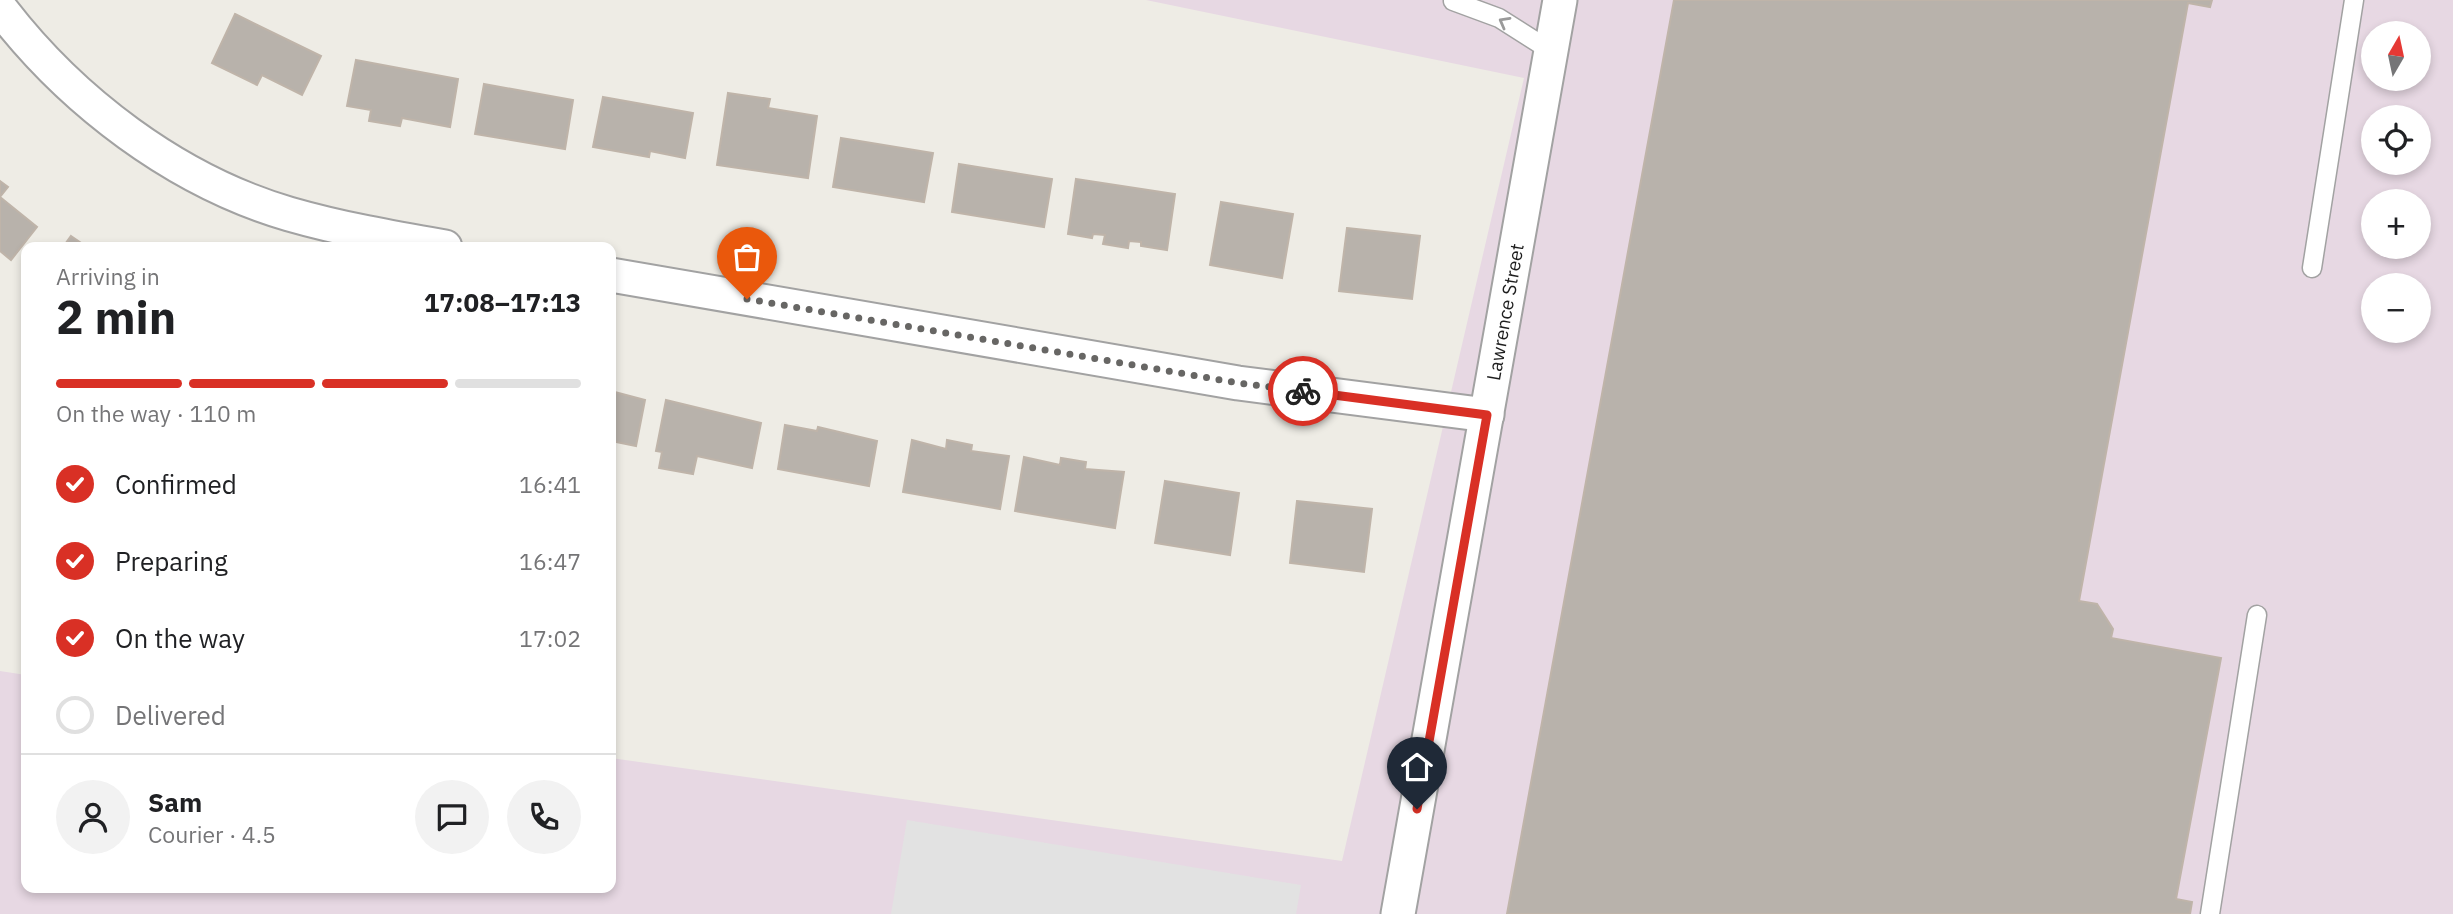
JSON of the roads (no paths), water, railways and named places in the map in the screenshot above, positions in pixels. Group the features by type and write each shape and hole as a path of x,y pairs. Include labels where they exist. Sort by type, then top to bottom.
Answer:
{"street":[{"name":"Lawrence Street","path":"1398,914 1560,0"},
{"path":"0,8 29,45 109,120 195,175 287,213 366,233 417,242"},
{"path":"616,276 1238,383 1487,415"}],"lane":[{"path":"1448,0 1499,18 1552,51"},
{"path":"2312,268 2354,0"},
{"path":"2210,914 2257,615"}]}
